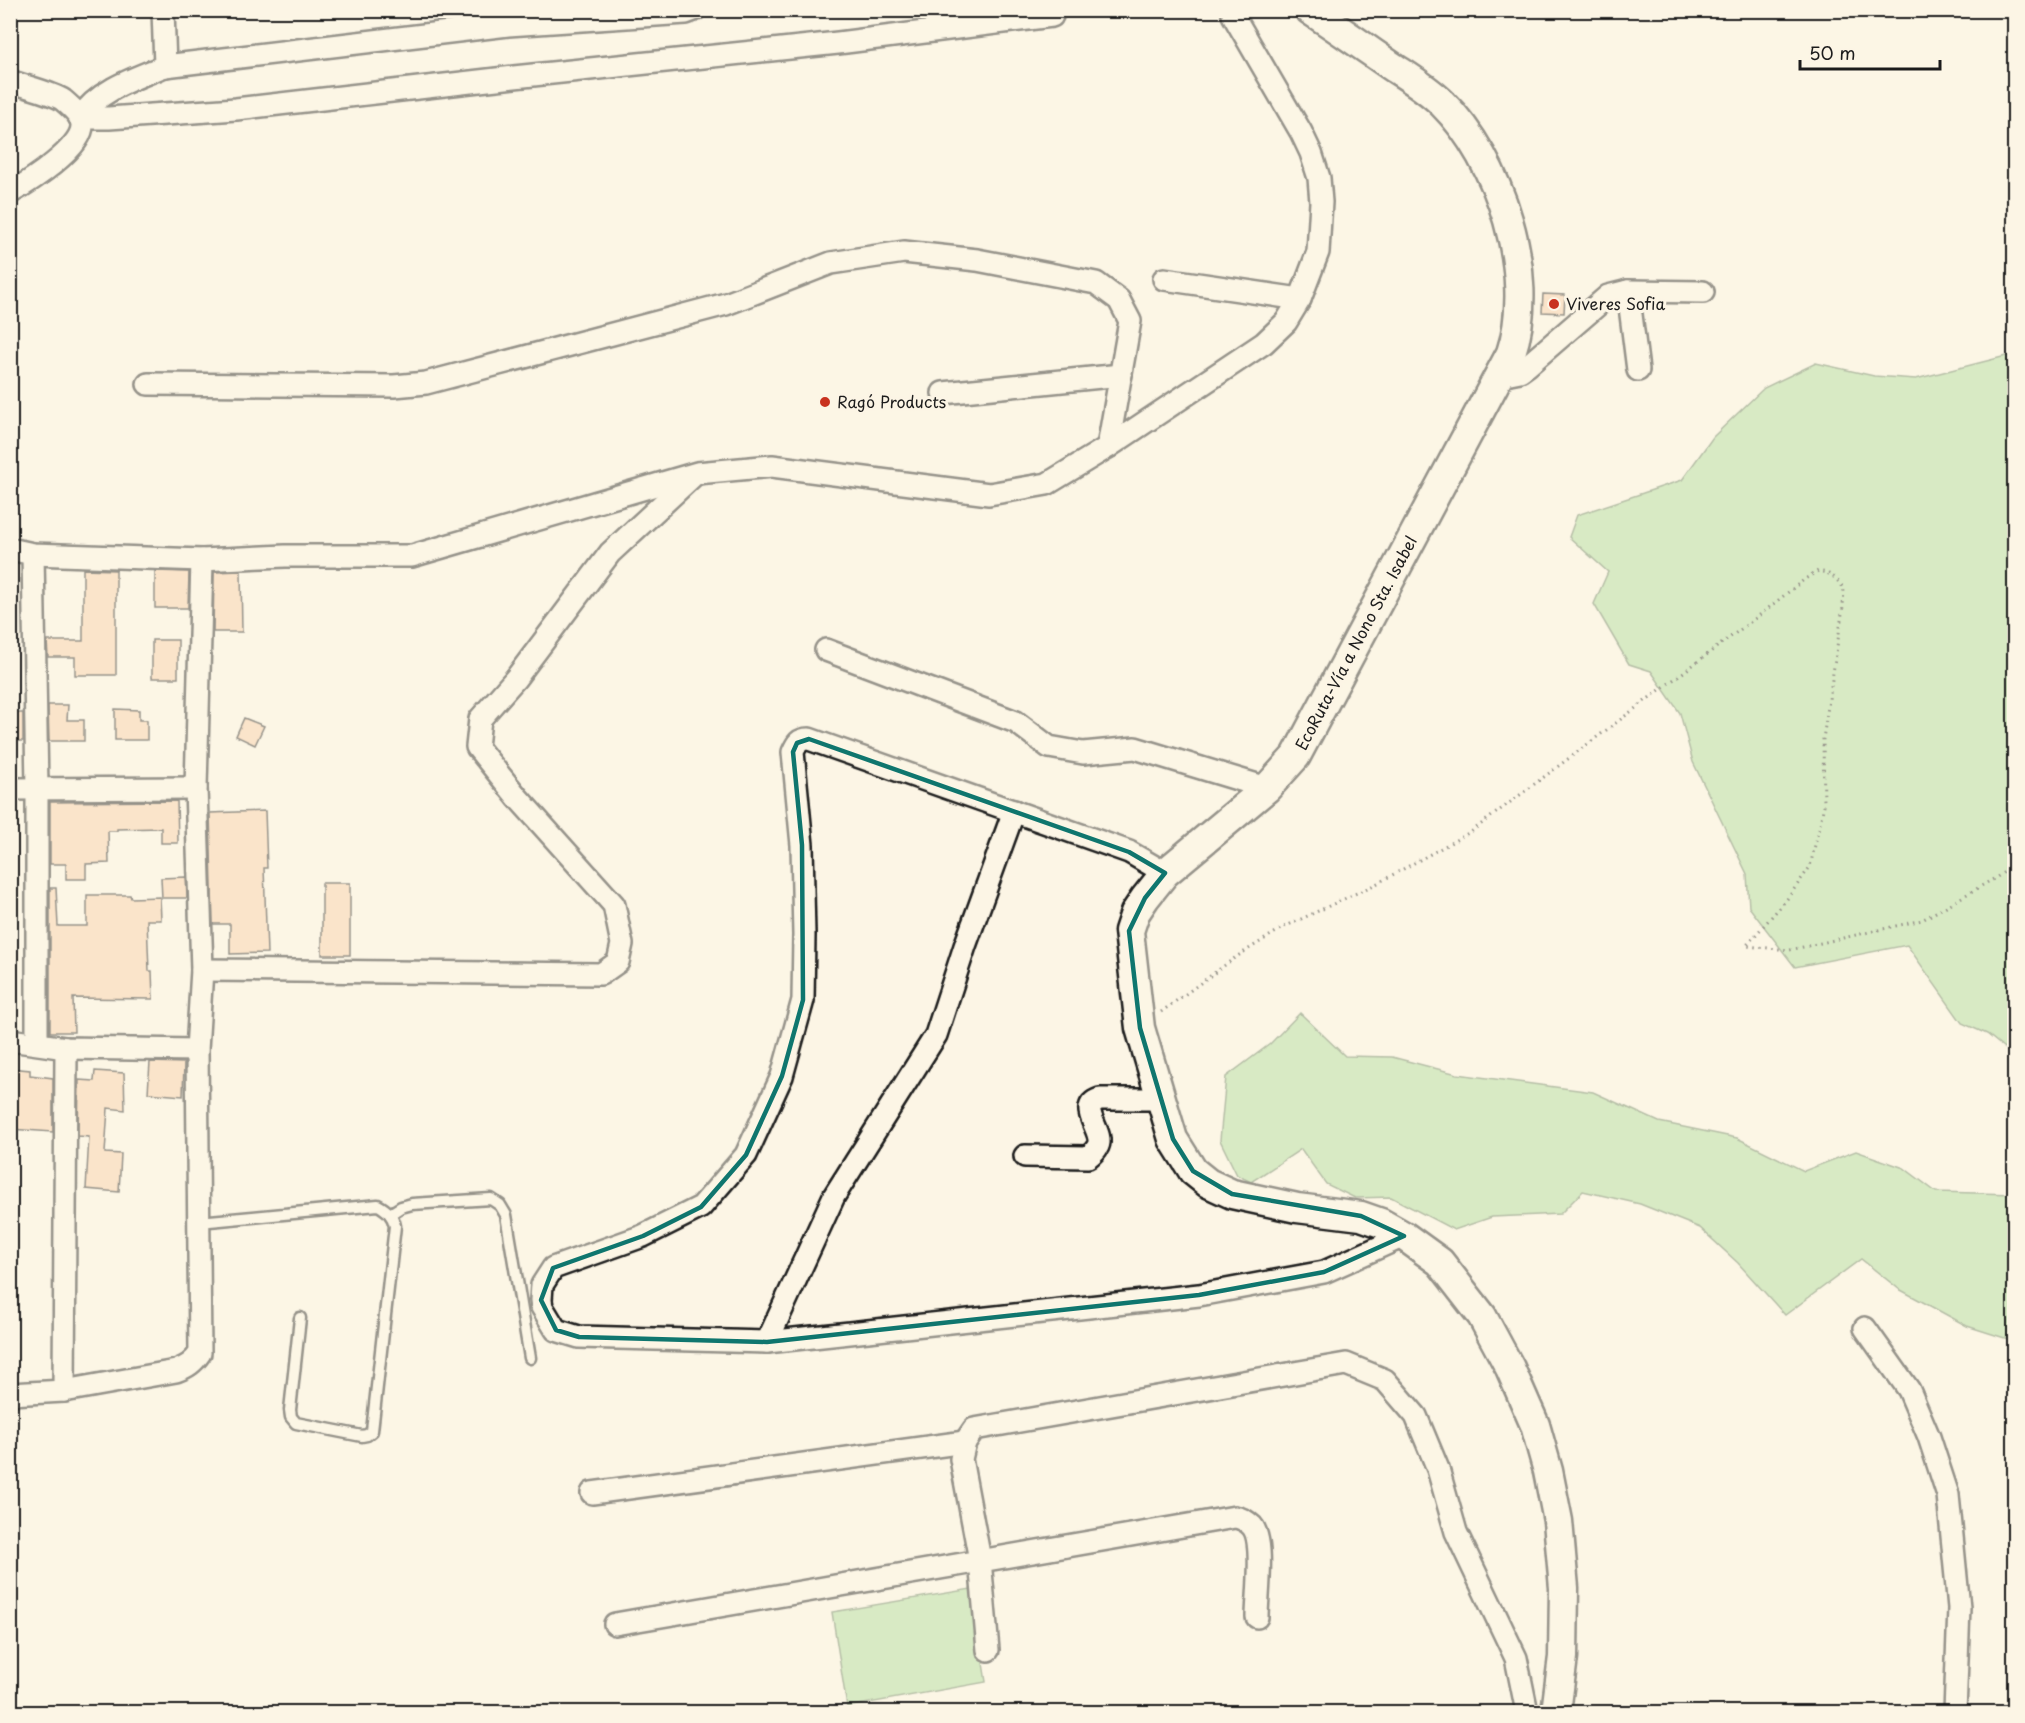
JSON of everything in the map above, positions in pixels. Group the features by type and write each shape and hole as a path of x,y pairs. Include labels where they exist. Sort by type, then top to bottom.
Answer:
{"main road":[{"name":"EcoRuta-Vía a Nono Sta. Isabel","path":"1310,10 1430,91 1456,118 1480,155 1500,195 1513,233 1520,319 1511,353 1500,375 1296,756 1267,788 1166,873 1135,914 1129,931 1140,1028 1173,1139 1193,1171 1208,1183 1232,1194 1297,1208 1361,1216 1381,1222 1440,1262 1482,1316 1510,1368 1535,1425 1548,1471 1558,1521 1564,1588 1563,1657 1556,1713"}],"street":[{"path":"163,10 165,66"},
{"path":"80,118 87,107 106,93 165,66 508,25 686,13 694,10"},
{"path":"947,10 983,24"},
{"path":"10,549 33,554 202,560 285,556 412,556 697,472 772,466 989,494 1047,484 1108,447 1264,343 1286,322 1300,299 1318,252 1321,202 1319,178 1301,132 1233,15 1233,10"},
{"path":"80,118 108,118 248,107 526,75 838,43 1052,16"},
{"path":"10,81 61,99 80,118 82,125 81,137 46,171 10,193"},
{"path":"148,384 394,386 426,383 726,304 831,263 904,252 977,260 1096,283 1119,300 1130,321 1108,447"},
{"path":"1164,279 1300,299"},
{"path":"1500,375 1520,371 1608,296 1628,291 1703,292"},
{"path":"1628,291 1638,370"},
{"path":"944,393 1121,375"},
{"path":"202,970 601,974 618,962 621,944 614,905 518,798 477,747 480,719 516,678 610,553 697,472"},
{"path":"33,554 37,789 37,1043"},
{"path":"10,1394 64,1391 176,1371 194,1362 200,1353 197,1050 202,970 196,788 202,560"},
{"path":"826,650 1016,722 1049,747 1083,753 1135,748 1267,788"},
{"path":"1166,873 1130,852 809,739 802,739 797,743 793,752 802,845 803,1000 782,1076 746,1155 700,1207 643,1236 553,1268 542,1285 541,1292 542,1307 556,1330 579,1337 766,1342 1199,1295 1324,1272 1404,1236"},
{"path":"10,789 196,788"},
{"path":"766,1342 834,1196 936,1035 965,946 1014,811"},
{"path":"10,1040 66,1048 197,1050"},
{"path":"64,1391 66,1048"},
{"path":"1025,1156 1088,1157 1100,1143 1089,1111 1091,1104 1100,1099 1160,1099"},
{"path":"1865,1328 1909,1390 1929,1437 1948,1495 1959,1608 1955,1713"},
{"path":"988,1650 980,1560 961,1459 965,1442 974,1429 1346,1364 1385,1380 1416,1416 1438,1469 1456,1532 1516,1658 1527,1713"},
{"path":"592,1493 965,1442"},
{"path":"615,1624 1235,1517 1242,1518 1253,1527 1259,1543 1257,1617"}],"lane":[{"path":"390,1214 401,1207 412,1204 491,1199 500,1205 506,1215 530,1358"},
{"path":"199,1222 378,1205 390,1214 395,1226 372,1431 367,1435 362,1436 296,1423 291,1417 300,1318"}],"path":[{"path":"1140,1028 1236,957 1284,927 1376,884 1472,831 1804,579 1818,571 1835,578 1844,588 1823,739 1824,805 1810,867 1787,899 1746,945 1790,950 1922,920 2014,865"}],"highlighted area":[{"path":"809,739 1129,852 1165,873 1145,898 1129,931 1140,1028 1173,1139 1193,1171 1232,1194 1361,1216 1404,1236 1324,1272 1199,1295 767,1342 579,1337 556,1330 541,1300 553,1268 643,1236 701,1207 746,1155 782,1076 803,1000 802,845 793,752 797,743"}],"green space":[{"path":"2014,354 2014,1056 1987,1034 1962,1023 1907,945 1795,967 1749,907 1747,874 1693,762 1680,713 1651,671 1629,664 1594,604 1608,572 1569,537 1577,515 1682,480 1713,437 1764,388 1816,363 1874,376 1916,379"},
{"path":"1300,1013 1345,1056 1392,1057 1457,1074 1593,1092 1659,1122 1737,1138 1804,1171 1856,1151 1904,1168 1936,1192 2014,1194 2014,1341 1967,1326 1899,1289 1861,1259 1785,1315 1738,1263 1700,1228 1640,1204 1583,1191 1560,1214 1492,1217 1454,1230 1391,1197 1355,1198 1326,1184 1301,1149 1251,1182 1237,1175 1220,1140 1226,1077 1270,1044"},
{"path":"971,1589 986,1682 847,1707 832,1612"}],"building":[{"name":"Viveres Sofia","path":"1543,294 1565,295 1564,313 1542,312"},
{"path":"83,569 116,570 116,675 75,675 75,657 48,657 47,641 83,641"},
{"path":"155,571 189,572 188,608 155,608"},
{"path":"241,571 242,632 213,632 214,572"},
{"path":"152,640 178,640 178,678 152,678"},
{"path":"48,705 68,705 67,720 84,720 84,741 49,741"},
{"path":"115,709 139,710 139,720 147,720 147,740 115,740"},
{"path":"10,713 23,713 23,741 10,741"},
{"path":"244,718 264,726 255,745 236,736"},
{"path":"177,801 178,843 161,843 161,828 117,829 117,831 108,831 109,863 86,864 86,879 66,879 66,864 50,864 50,802"},
{"path":"265,811 267,868 264,868 267,953 230,954 230,924 213,924 210,813"},
{"path":"186,877 187,898 162,898 161,878"},
{"path":"322,883 350,883 350,955 322,955"},
{"path":"50,888 56,888 58,926 87,926 87,895 160,897 161,920 147,920 149,971 152,971 153,999 73,998 74,1032 50,1032"},
{"path":"150,1062 184,1063 183,1096 148,1093"},
{"path":"10,1068 30,1070 30,1075 53,1078 53,1132 10,1129"},
{"path":"95,1071 124,1073 125,1110 108,1108 105,1153 121,1154 119,1192 86,1189 89,1137 78,1136 79,1080 94,1081"}],"place":[{"name":"Viveres Sofia","path":"1554,304"},
{"name":"Ragó Products","path":"825,402"}]}
